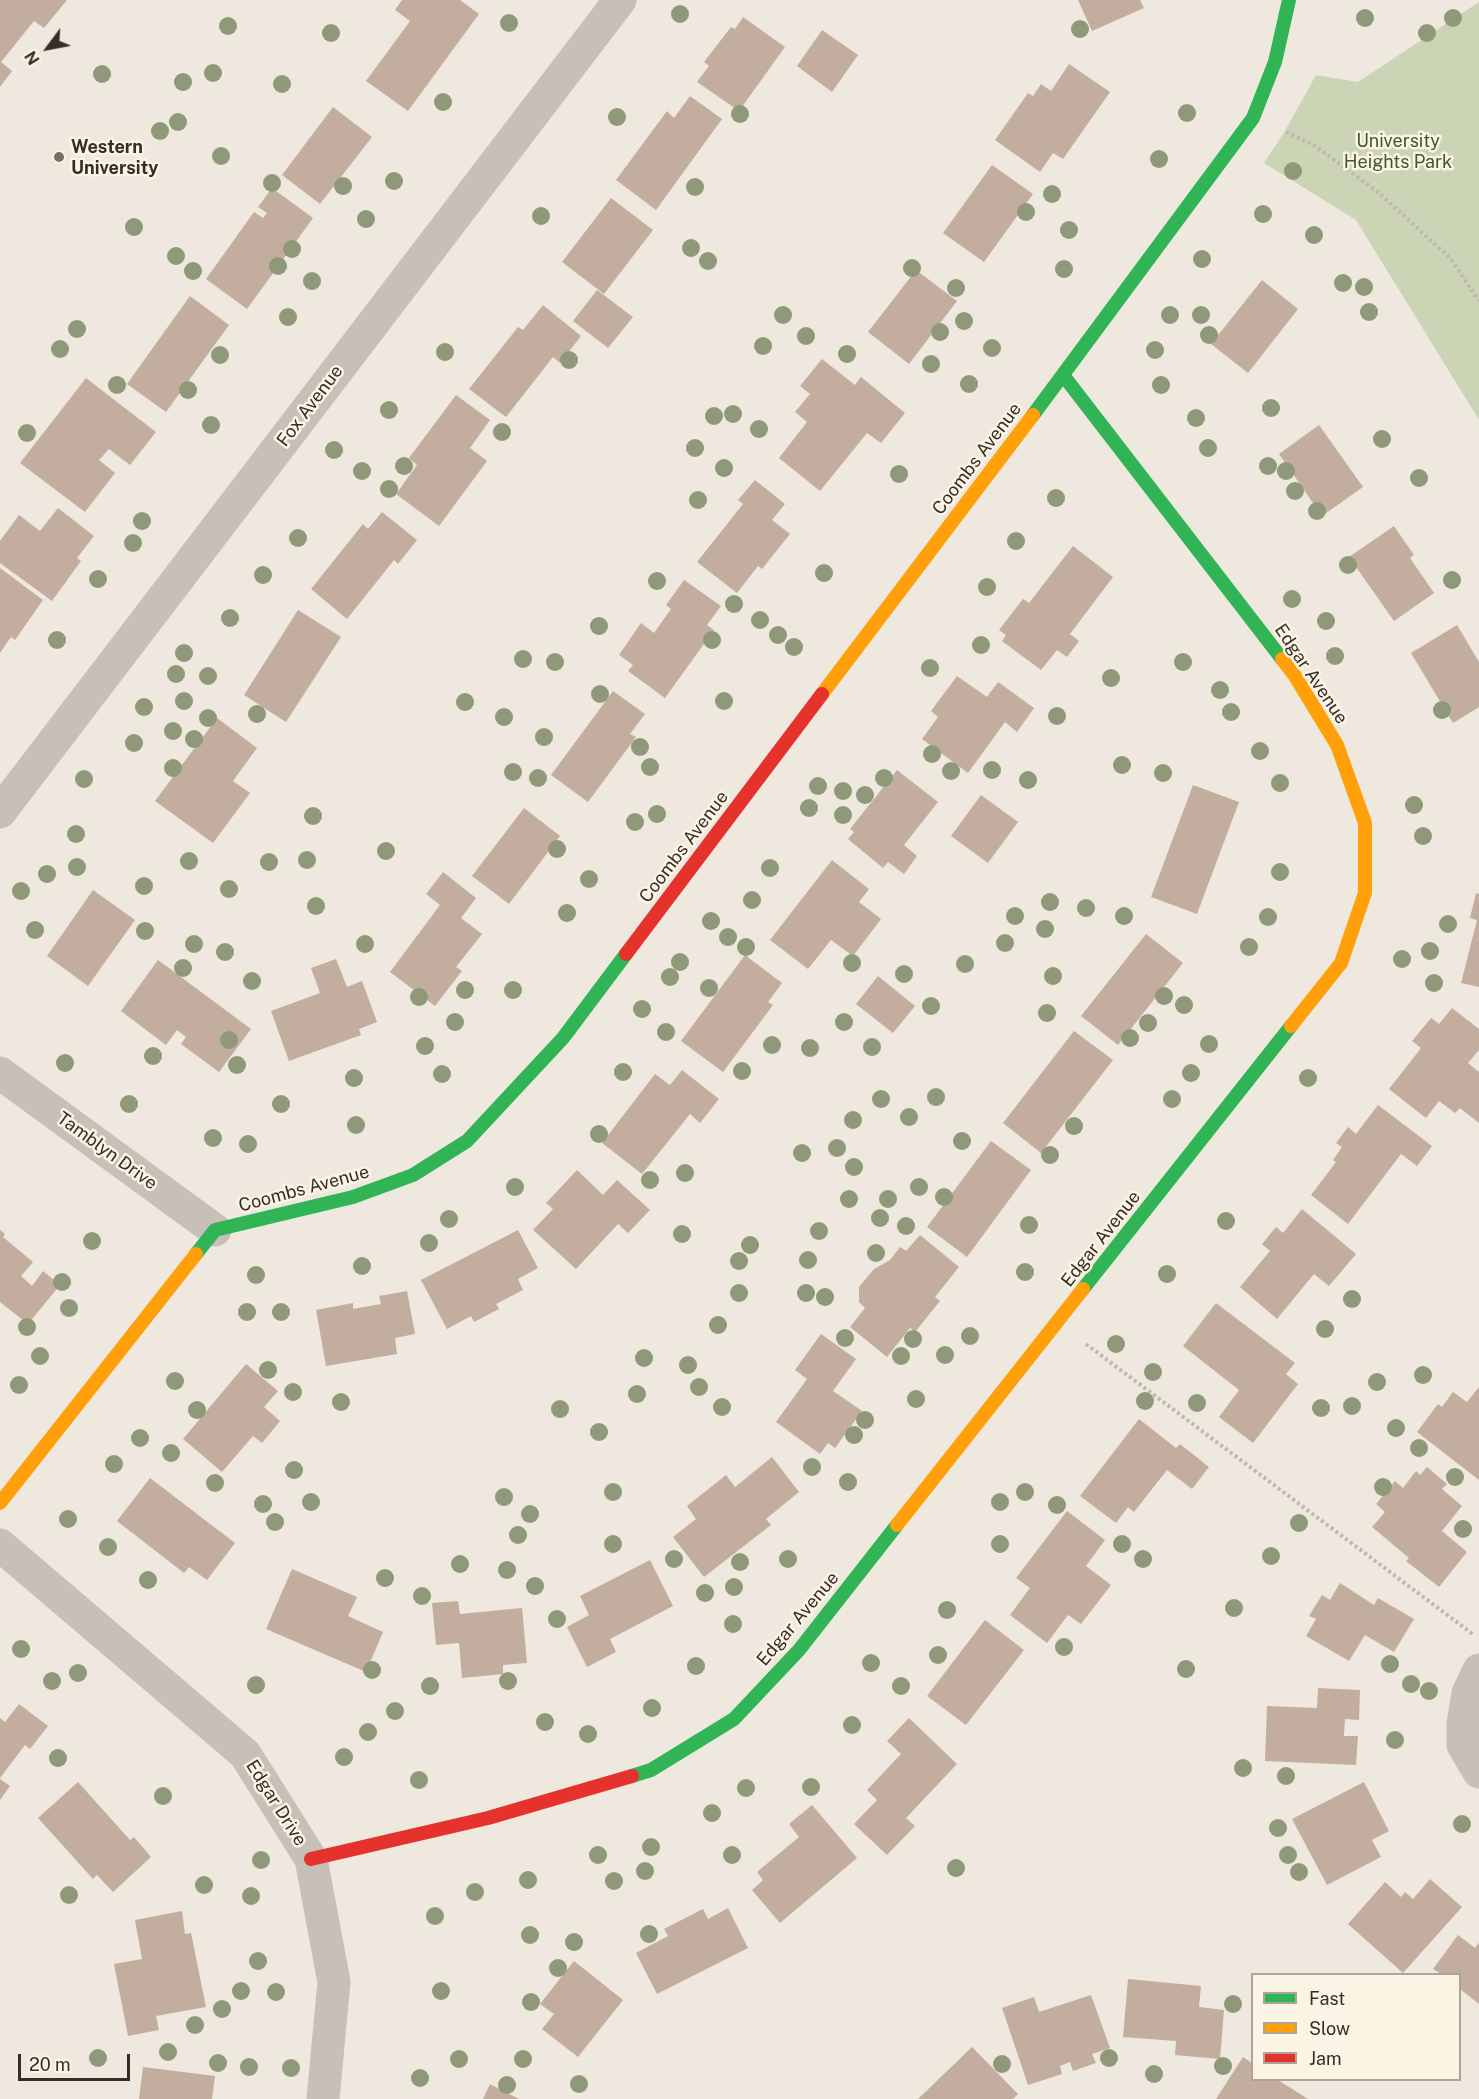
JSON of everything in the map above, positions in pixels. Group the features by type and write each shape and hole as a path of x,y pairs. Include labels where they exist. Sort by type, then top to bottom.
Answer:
{"street":[{"name":"Fox Avenue","path":"0,812 620,0"},
{"name":"Coombs Avenue","path":"215,1230 353,1197 413,1175 467,1141 563,1038 1253,118 1275,62 1289,0"},
{"name":"Edgar Avenue","path":"311,1859 488,1818 651,1770 734,1719 799,1650 1341,963 1365,893 1365,823 1337,745 1295,676 1062,375"},
{"name":"Tamblyn Drive","path":"0,1073 215,1230"},
{"path":"0,1503 215,1230"},
{"name":"Edgar Drive","path":"0,1545 245,1754 311,1859 334,1982 323,2099"},
{"path":"1479,1670 1468,1693 1463,1724 1463,1745 1479,1772"}],"path":[{"path":"1253,118 1314,145 1379,193 1450,259 1479,301"},
{"path":"1057,1323 1479,1639"}],"green space":[{"name":"University Heights Park","path":"1479,2 1479,420 1356,220 1264,163 1285,131 1316,75 1358,82"}],"building":[{"path":"0,0 67,0 44,28 34,21 1,62 12,71 0,87"},
{"path":"402,0 460,0 479,14 408,111 366,81 410,21 395,10"},
{"path":"1078,0 1140,0 1144,8 1092,31"},
{"path":"743,17 785,47 739,111 697,82 709,66 704,62 731,27 735,29"},
{"path":"822,30 858,55 832,92 797,66"},
{"path":"1069,64 1110,92 1063,159 1053,153 1040,172 995,140 1028,93 1033,96 1041,84 1051,91"},
{"path":"690,96 722,119 656,210 616,180 667,111 674,118"},
{"path":"333,107 372,137 320,204 282,175"},
{"path":"992,165 1033,194 984,262 943,233"},
{"path":"272,188 313,218 247,309 206,279 254,212 263,218 267,213 258,207"},
{"path":"611,198 653,230 604,294 562,262"},
{"path":"916,270 957,301 909,364 868,332"},
{"path":"1262,280 1298,309 1248,373 1211,344"},
{"path":"597,290 633,317 608,348 573,321"},
{"path":"190,296 229,325 166,412 127,384"},
{"path":"543,305 581,336 560,363 553,357 506,417 469,389 518,327 523,330"},
{"path":"822,359 855,385 861,377 905,413 881,443 867,433 820,491 779,458 807,422 795,412 810,394 800,386"},
{"path":"86,378 156,432 130,465 109,449 99,460 115,473 85,512 20,463"},
{"path":"456,395 490,420 470,448 487,461 439,526 396,494 417,465 409,458"},
{"path":"1319,425 1363,487 1322,516 1279,454"},
{"path":"755,480 785,504 772,520 790,534 762,569 758,566 737,593 697,562 743,504 738,500"},
{"path":"58,508 94,536 77,558 81,561 52,601 0,563 0,541 19,515 40,531"},
{"path":"382,512 417,540 398,564 394,560 347,619 311,589 363,524 368,529"},
{"path":"1394,526 1414,555 1410,558 1434,593 1394,621 1349,557"},
{"path":"1073,546 1113,577 1070,634 1079,641 1067,657 1057,650 1041,670 1002,641 1006,635 999,630 1023,599 1029,603"},
{"path":"0,568 43,600 15,640 11,637 0,653"},
{"path":"684,580 721,606 707,625 714,630 665,698 628,671 633,665 619,655 641,623 654,633 671,609 666,605"},
{"path":"298,610 341,637 286,722 244,695"},
{"path":"1457,625 1479,662 1479,707 1453,723 1411,653"},
{"path":"957,676 987,697 998,682 1034,708 1017,732 1005,722 968,773 922,739 938,717 931,711"},
{"path":"613,691 645,714 630,734 636,737 588,802 551,775"},
{"path":"217,718 257,748 233,781 250,793 213,843 155,801"},
{"path":"897,770 938,802 904,845 917,856 904,874 888,862 883,868 848,839 854,832 850,829"},
{"path":"1193,785 1239,802 1197,914 1151,897"},
{"path":"981,795 1018,822 988,863 951,836"},
{"path":"524,808 560,836 509,904 472,876"},
{"path":"832,860 869,889 859,902 881,919 853,956 831,940 808,969 770,940"},
{"path":"443,872 476,898 461,918 482,934 456,967 462,971 435,1006 390,972 440,905 426,894"},
{"path":"93,890 135,920 88,986 47,956"},
{"path":"1476,893 1479,894 1479,987 1461,983 1477,920 1470,918"},
{"path":"1146,934 1183,963 1118,1045 1081,1016"},
{"path":"745,955 782,983 768,1002 773,1005 723,1072 681,1041"},
{"path":"336,959 347,987 362,981 377,1022 359,1029 361,1035 289,1061 271,1011 320,993 311,968"},
{"path":"158,960 251,1029 219,1072 181,1044 186,1037 177,1030 166,1045 121,1011"},
{"path":"878,976 915,1006 893,1033 856,1004"},
{"path":"1452,1008 1479,1029 1479,1050 1468,1063 1479,1072 1479,1123 1460,1108 1455,1113 1439,1101 1426,1118 1389,1089 1421,1048 1412,1041 1431,1018 1439,1024"},
{"path":"1074,1031 1113,1060 1041,1153 1003,1123"},
{"path":"682,1070 719,1099 700,1123 690,1114 642,1174 602,1143 655,1074 670,1085"},
{"path":"1378,1105 1432,1146 1417,1166 1401,1154 1348,1224 1311,1195 1336,1162 1333,1160 1342,1147 1336,1143 1348,1127 1356,1134"},
{"path":"991,1141 1031,1170 967,1257 927,1227"},
{"path":"577,1170 603,1195 617,1180 650,1210 628,1233 618,1224 576,1269 533,1230 553,1209 546,1203"},
{"path":"1302,1209 1356,1254 1329,1286 1314,1274 1277,1319 1240,1287 1270,1251 1262,1244 1276,1227 1283,1233"},
{"path":"0,1230 5,1234 3,1237 33,1262 21,1276 32,1286 43,1271 60,1285 28,1324 0,1302"},
{"path":"518,1230 538,1268 518,1279 523,1290 496,1304 499,1309 474,1322 471,1316 447,1329 421,1280"},
{"path":"920,1235 959,1267 935,1297 940,1301 915,1332 910,1328 887,1357 850,1327 865,1308 859,1302 859,1287 874,1269 890,1260 900,1247 906,1251"},
{"path":"407,1291 415,1334 395,1338 397,1354 326,1366 316,1310 353,1303 353,1309 381,1304 379,1296"},
{"path":"1216,1303 1295,1363 1286,1374 1298,1384 1253,1443 1219,1417 1239,1390 1183,1346"},
{"path":"821,1334 856,1359 833,1391 862,1411 835,1448 828,1443 820,1454 776,1422 807,1379 795,1370"},
{"path":"246,1364 278,1391 264,1407 280,1421 262,1443 253,1436 222,1472 183,1439"},
{"path":"1479,1387 1479,1480 1417,1432 1438,1404 1442,1407 1453,1392 1467,1402"},
{"path":"1139,1419 1176,1448 1180,1444 1209,1467 1192,1489 1167,1470 1134,1512 1128,1507 1116,1523 1080,1496"},
{"path":"772,1457 799,1492 766,1519 771,1525 704,1577 673,1537 696,1519 687,1506 726,1475 735,1487"},
{"path":"1427,1467 1447,1484 1442,1489 1462,1506 1442,1531 1467,1552 1439,1587 1406,1561 1409,1558 1372,1527 1385,1512 1376,1504 1395,1481 1403,1488 1416,1471 1420,1475"},
{"path":"150,1478 235,1543 207,1580 189,1567 184,1573 117,1521"},
{"path":"1067,1511 1105,1540 1086,1566 1111,1585 1081,1624 1068,1615 1047,1643 1010,1615 1030,1588 1016,1578"},
{"path":"650,1560 673,1606 610,1639 616,1652 587,1667 567,1627 589,1615 580,1596"},
{"path":"292,1569 357,1597 348,1616 383,1632 366,1672 266,1629"},
{"path":"1340,1583 1374,1605 1378,1598 1414,1619 1394,1652 1365,1635 1349,1661 1306,1636 1316,1619 1309,1616 1322,1595 1330,1600"},
{"path":"458,1601 460,1614 522,1608 527,1663 503,1665 503,1674 462,1678 459,1643 436,1645 432,1603"},
{"path":"985,1620 1024,1650 966,1725 927,1696"},
{"path":"1318,1688 1360,1690 1359,1720 1345,1719 1344,1736 1358,1736 1356,1765 1265,1761 1267,1706 1317,1708"},
{"path":"19,1704 48,1726 30,1749 25,1745 0,1778 0,1718 5,1722"},
{"path":"909,1718 957,1764 906,1818 915,1826 887,1855 854,1824 877,1800 867,1790 901,1754 887,1741"},
{"path":"0,1779 10,1786 0,1800"},
{"path":"78,1782 130,1840 134,1837 151,1857 113,1892 97,1875 93,1879 38,1818"},
{"path":"1364,1782 1389,1831 1372,1840 1381,1857 1327,1885 1292,1819"},
{"path":"812,1805 857,1858 780,1923 752,1890 763,1880 757,1872 799,1837 789,1824"},
{"path":"1430,1879 1462,1907 1403,1973 1348,1924 1385,1882 1401,1897 1405,1892 1413,1899"},
{"path":"728,1908 748,1948 657,1994 636,1953 668,1936 664,1929 703,1909 708,1919"},
{"path":"182,1911 185,1934 191,1933 206,2007 156,2016 159,2030 128,2036 114,1964 142,1959 135,1920"},
{"path":"1458,1935 1475,1948 1479,1943 1479,2004 1461,1990 1461,1973 1439,1973 1433,1969"},
{"path":"574,1961 623,2000 578,2057 542,2029 554,2014 540,2004"},
{"path":"1128,1979 1201,1986 1199,2007 1224,2010 1220,2059 1175,2055 1176,2041 1123,2037"},
{"path":"1091,1995 1110,2048 1092,2054 1096,2063 1073,2071 1070,2062 1060,2066 1062,2074 1028,2085 1002,2008 1034,1997 1039,2012"},
{"path":"972,2047 1018,2094 1013,2099 918,2099"},
{"path":"1243,2057 1251,2062 1251,2081 1280,2081 1308,2099 1216,2099"},
{"path":"143,2067 215,2076 212,2099 139,2099"},
{"path":"490,2084 519,2099 483,2099"}],"traffic: fast":[{"path":"1033,415 1253,118 1275,62 1289,0"},
{"path":"1063,375 1282,659"},
{"path":"196,1254 215,1230 353,1197 413,1175 467,1141 563,1038 626,954"},
{"path":"1083,1289 1291,1026"},
{"path":"632,1776 651,1770 734,1719 799,1650 897,1525"}],"traffic: slow":[{"path":"822,694 1033,415"},
{"path":"1282,659 1337,745 1365,823 1365,893 1341,963 1291,1026"},
{"path":"0,1503 196,1254"},
{"path":"897,1525 1083,1289"}],"traffic: jam":[{"path":"626,954 822,694"},
{"path":"311,1859 488,1818 632,1776"}],"place":[{"name":"Western University","path":"59,157"}]}
